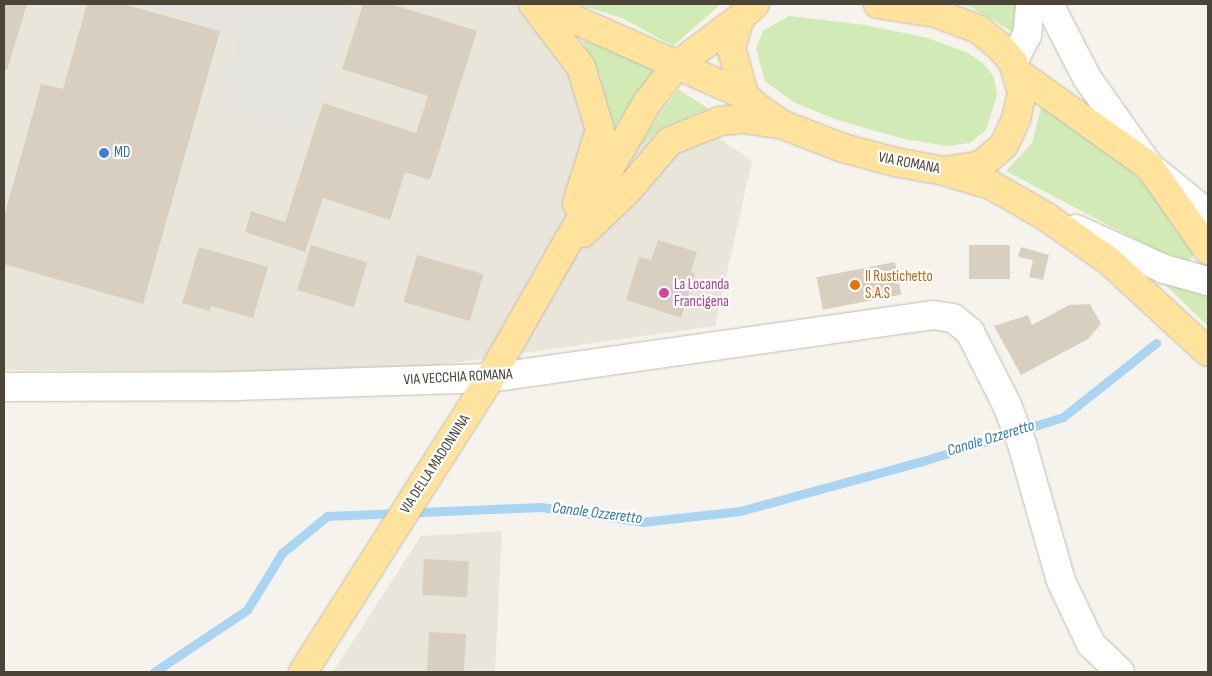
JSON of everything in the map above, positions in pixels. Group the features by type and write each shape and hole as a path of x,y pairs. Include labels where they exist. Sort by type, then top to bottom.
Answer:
{"main road":[{"path":"532,4 581,67 600,130 562,253"},
{"name":"VIA ROMANA","path":"540,4 744,95 783,125 843,148 944,171 981,165 1004,145 1016,119 1022,92 1015,67"},
{"path":"878,4 935,13 978,29 999,46 1015,67 1149,166 1208,250"},
{"path":"562,253 646,103 676,66 748,11"},
{"path":"744,95 731,47 748,11"},
{"path":"562,253 628,190 670,141 720,121 743,119 783,125"},
{"path":"944,171 991,185 1044,216 1108,260 1208,352"},
{"name":"VIA DELLA MADONNINA","path":"303,672 490,378 562,253"}],"street":[{"path":"1015,67 1026,35 1030,4"},
{"path":"1049,4 1087,78 1149,166 1208,214"},
{"path":"1044,216 1164,269 1208,280"},
{"name":"VIA VECCHIA ROMANA","path":"4,387 55,388 490,378 908,318 933,315 953,318 970,332 1007,405 1022,444 1061,581 1091,644 1120,672"}],"shaded area":[{"path":"4,4 521,4 752,161 715,326 389,372 4,370"},
{"path":"136,4 351,4 307,135 220,106 240,35"},
{"path":"502,531 495,672 333,672 421,536"}],"green space":[{"path":"578,4 721,4 673,46 624,19"},
{"path":"961,4 1017,4 1014,33 971,7"},
{"path":"789,16 865,25 928,38 968,53 984,64 994,77 997,95 986,130 970,143 948,146 904,139 837,120 793,102 765,81 756,49 763,31"},
{"path":"581,39 656,68 611,131 601,75"},
{"path":"678,89 709,109 662,127 635,151"},
{"path":"1044,95 1096,134 1146,186 1194,254 1189,261 1155,250 1006,171 1032,143"},
{"path":"1159,279 1208,294 1208,326"}],"building":[{"path":"4,4 27,4 7,70 4,69"},
{"name":"MD","path":"87,4 123,4 220,31 143,304 4,264 4,217 41,84 63,89"},
{"path":"363,4 391,4 477,31 430,180 405,172 390,220 323,198 305,252 245,232 251,211 285,222 323,103 416,133 428,96 342,69"},
{"path":"658,240 697,252 691,272 695,274 681,318 626,300 639,257 651,260"},
{"path":"311,245 367,262 354,307 297,290"},
{"path":"969,245 1010,245 1010,279 969,279"},
{"path":"199,247 268,267 253,318 211,306 210,311 182,303"},
{"path":"1021,247 1049,255 1043,280 1029,277 1033,260 1018,257"},
{"path":"417,255 483,274 470,321 403,302"},
{"path":"895,262 901,294 823,310 816,277"},
{"path":"1090,304 1101,324 1088,339 1021,375 994,326 1028,315 1032,325 1069,305"},
{"path":"424,559 469,561 467,597 422,595"},
{"path":"429,632 466,634 464,672 427,672"}],"waterway":[{"name":"Canale Ozzeretto","path":"154,672 247,610 282,553 327,516 541,507 642,522 740,511 923,461 1063,417 1156,343"}],"place":[{"name":"MD","path":"104,153"},
{"name":"Il Rustichetto S.A.S","path":"855,285"},
{"name":"La Locanda Francigena","path":"664,293"}]}
